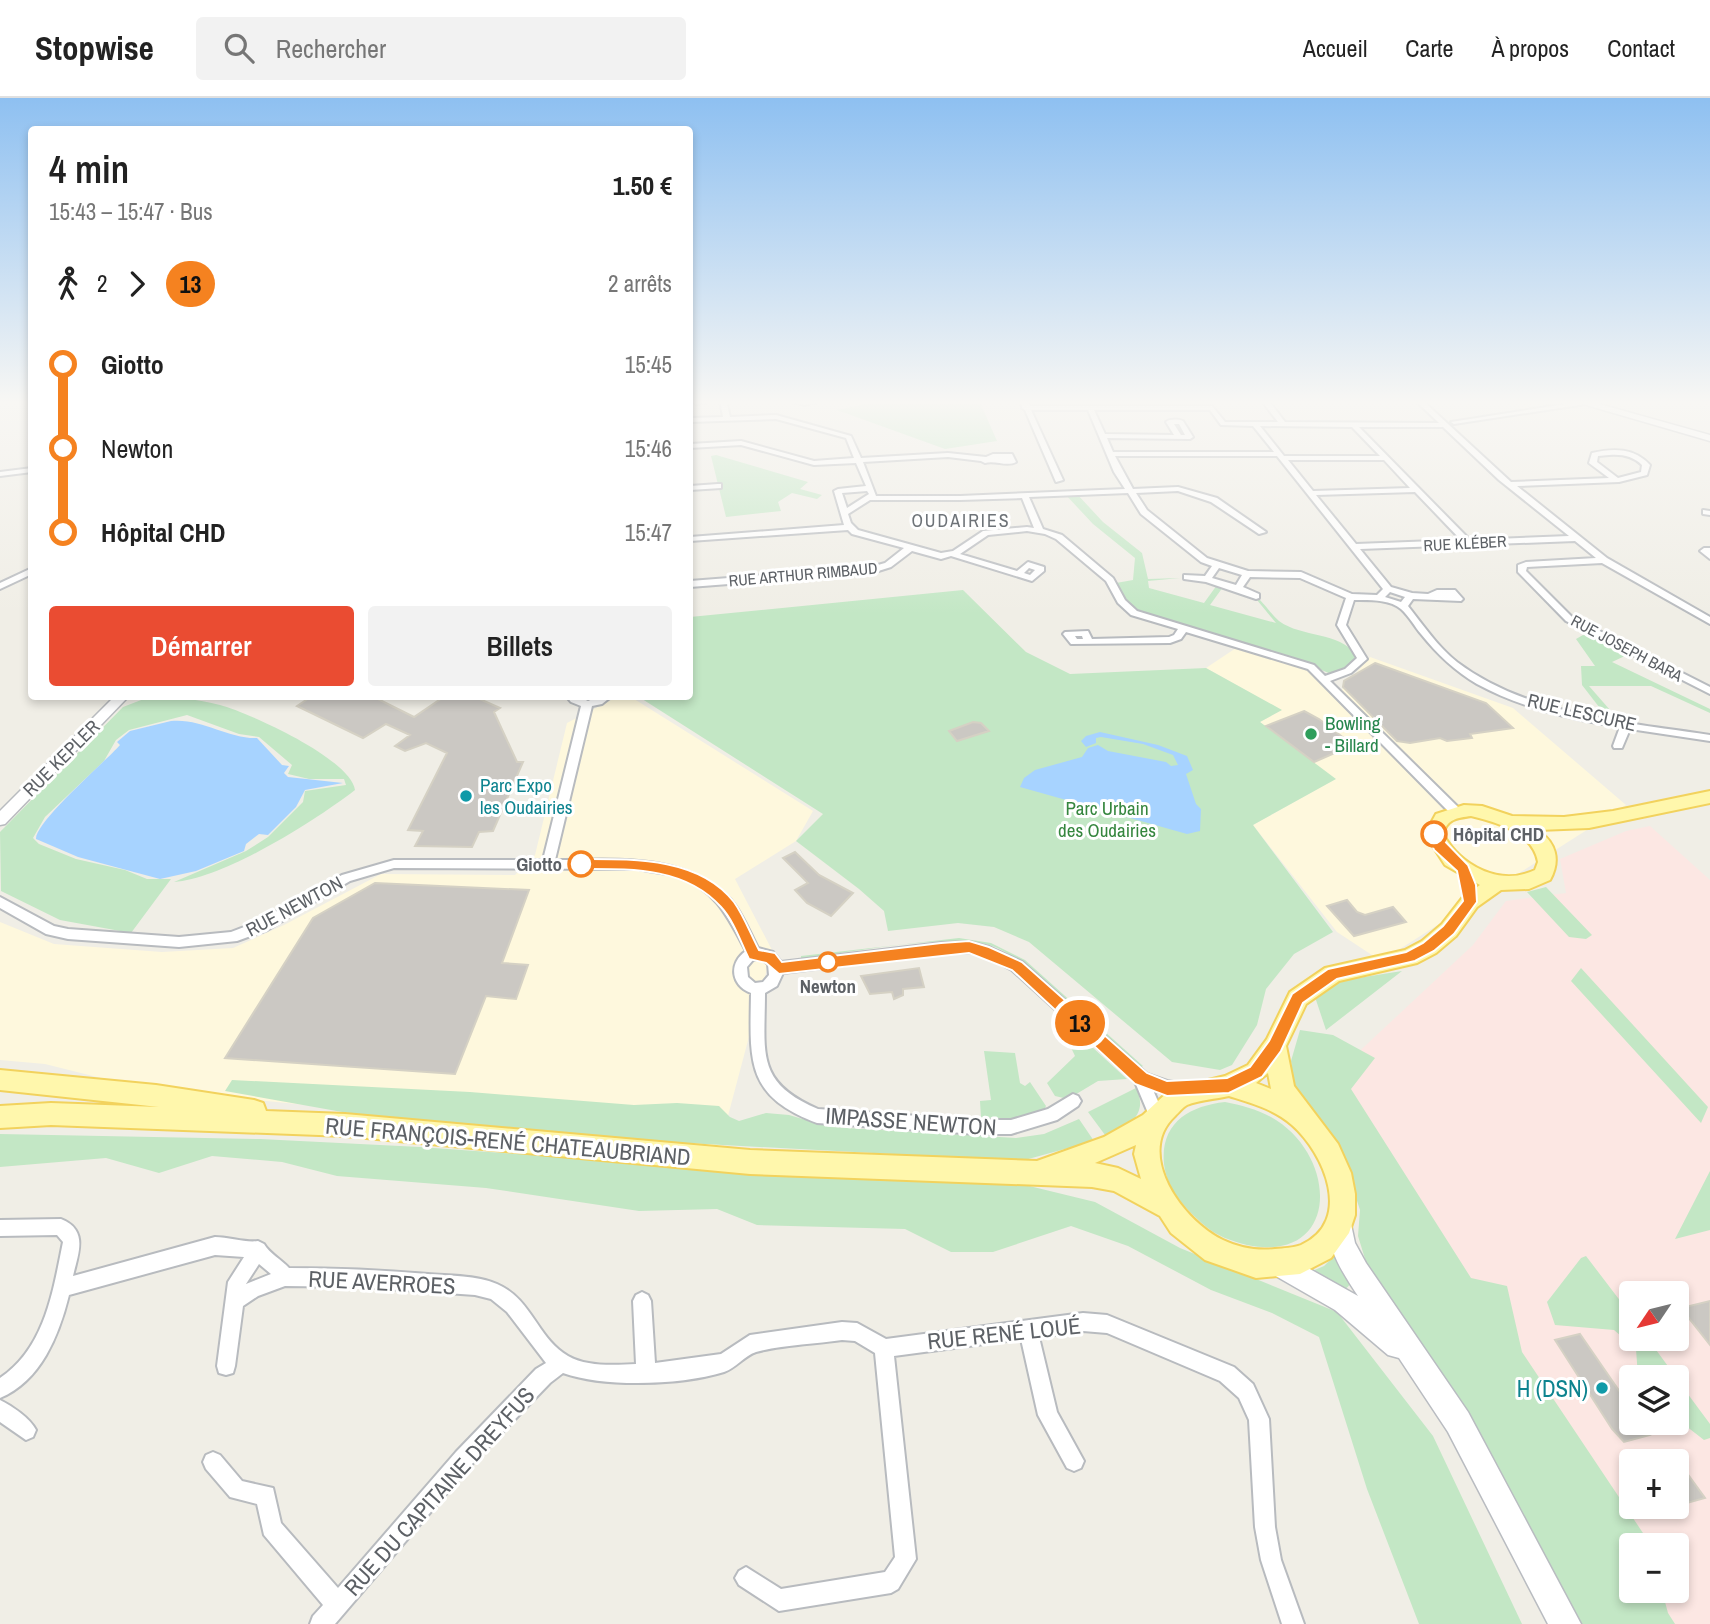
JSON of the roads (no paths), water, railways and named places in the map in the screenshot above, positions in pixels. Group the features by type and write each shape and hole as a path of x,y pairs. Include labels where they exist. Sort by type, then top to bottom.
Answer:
{"main road":[{"path":"1495,885 1463,869 1438,846 1434,834 1436,824 1443,816 1455,811 1480,812 1544,826 1573,824 1710,797"},
{"path":"1508,820 1534,836 1548,856"},
{"path":"1229,1086 1256,1072 1275,1046 1298,998 1333,974 1410,957 1429,947 1448,930 1470,902 1495,885 1535,881 1547,870 1548,856 1559,837 1573,824"},
{"path":"1463,869 1469,885 1470,902"},
{"path":"1275,1046 1283,1090 1301,1118 1329,1150 1345,1196 1341,1223 1343,1245 1357,1272 1437,1388 1480,1462 1565,1624"},
{"path":"0,1080 156,1096 345,1125"},
{"path":"1301,1118 1266,1096 1229,1086 1189,1090 1169,1101 1154,1119 1146,1154 1151,1180 1163,1205 1190,1234 1219,1253 1262,1266 1283,1266 1317,1255 1341,1223"},
{"name":"RUE FRANÇOIS-RENÉ CHATEAUBRIAND","path":"0,1116 51,1114 345,1125 750,1162 1111,1178 1163,1205"},
{"name":"RUE FRANÇOIS-RENÉ CHATEAUBRIAND","path":"1016,1174 1069,1162 1110,1147 1154,1119"},
{"path":"1283,1266 1335,1293 1376,1323 1437,1388"}],"street":[{"path":"0,474 22,471"},
{"path":"864,471 871,498"},
{"path":"1055,471 1059,480"},
{"path":"1118,471 1144,512 1213,564 1247,574 1301,575 1351,597 1379,598 1402,606 1411,596"},
{"path":"1292,471 1388,589 1411,596 1458,599 1455,596 1473,596"},
{"path":"1396,471 1468,543"},
{"path":"1497,471 1604,560 1710,621"},
{"path":"1604,471 1616,480"},
{"path":"1510,484 1616,480 1639,477 1642,471"},
{"path":"693,488 718,486"},
{"path":"870,488 838,491 849,527 855,532 930,554 952,554 1018,574"},
{"path":"845,513 871,498 1165,488 1195,490 1262,532"},
{"path":"1309,494 1415,491"},
{"path":"1024,494 1039,530"},
{"path":"693,539 849,527"},
{"path":"952,554 986,533 1039,530 1059,537 1110,580 1127,609 1183,629 1298,661 1326,679 1455,811"},
{"name":"RUE KLÉBER","path":"1354,547 1576,538"},
{"name":"RUE ARTHUR RIMBAUD","path":"693,584 872,570 888,565 910,548"},
{"name":"RUE JOSEPH BARA","path":"1604,560 1521,567 1522,572 1569,619 1710,691"},
{"path":"1207,579 1213,564"},
{"path":"0,586 28,572"},
{"path":"1238,588 1247,574"},
{"path":"1187,577 1207,579 1256,596"},
{"path":"1379,598 1388,589"},
{"path":"1326,679 1348,671 1362,659 1339,623 1340,615 1351,597"},
{"name":"RUE LESCURE","path":"1402,606 1448,659 1489,685 1544,707 1710,738"},
{"path":"1089,642 1170,640 1178,637 1183,629"},
{"name":"RUE KEPLER","path":"0,820 119,700"},
{"path":"574,700 587,704 597,700"},
{"path":"548,865 587,704"},
{"path":"1618,746 1627,724"},
{"name":"RUE NEWTON","path":"2,906 51,930 68,934 199,941 232,937 256,929 346,877 377,868 407,863 639,864 677,872 702,882 728,905 755,955"},
{"path":"779,968 969,947 1017,966 1141,1079 1167,1088 1189,1090"},
{"path":"755,955 770,957 779,968 771,984 758,988 743,983 738,974 740,965 755,955"},
{"name":"IMPASSE NEWTON","path":"758,988 760,1068 768,1085 797,1109 817,1116 1011,1127 1052,1115 1073,1101"},
{"path":"1141,1079 1154,1119"},
{"path":"0,1227 61,1227 72,1239 61,1288 40,1351 9,1384 0,1389"},
{"path":"61,1288 215,1245 258,1250 237,1282 226,1366"},
{"name":"RUE AVERROES","path":"258,1250 273,1262 285,1277 328,1275 463,1285 496,1292 520,1310 550,1355 562,1363"},
{"path":"235,1301 252,1290 285,1277"},
{"path":"642,1301 646,1374"},
{"name":"RUE RENÉ LOUÉ","path":"884,1348 1083,1322 1107,1324 1227,1374 1246,1391 1259,1419 1265,1527 1271,1560 1293,1624"},
{"path":"1028,1329 1048,1415 1074,1461"},
{"path":"562,1363 610,1375 646,1374 726,1362 750,1344 842,1331 858,1332 884,1348 906,1559 891,1582 779,1600 746,1578"},
{"name":"RUE DU CAPITAINE DREYFUS","path":"321,1624 463,1459 543,1376 562,1363"},
{"path":"0,1410 26,1430"},
{"path":"213,1462 237,1490 266,1495 271,1528 337,1604"}],"water":[{"path":"171,721 193,723 257,738 282,765 289,766 284,773 288,777 343,783 305,790 296,807 268,835 259,834 246,844 244,851 196,871 160,879 78,857 36,839 46,820 120,745 117,742 130,731"},
{"path":"1100,732 1158,745 1187,756 1193,770 1186,774 1196,804 1201,809 1200,831 1187,834 1020,787 1024,778 1035,770 1082,757 1088,748 1098,745 1108,751 1166,762 1171,766 1178,765 1173,755 1143,744 1101,737 1096,738 1096,743 1086,747 1081,741 1086,736"}],"place":[{"name":"Bowling - Billard","path":"1311,734"},
{"name":"Parc Expo les Oudairies","path":"466,796"},
{"name":"Hôpital CHD","path":"1434,834"},
{"name":"Giotto","path":"581,864"},
{"name":"Newton","path":"828,962"},
{"name":"H (DSN)","path":"1602,1388"}],"district":[{"name":"OUDAIRIES","path":"961,520"}],"park label":[{"name":"Parc Urbain des Oudairies","path":"1107,819"}]}
